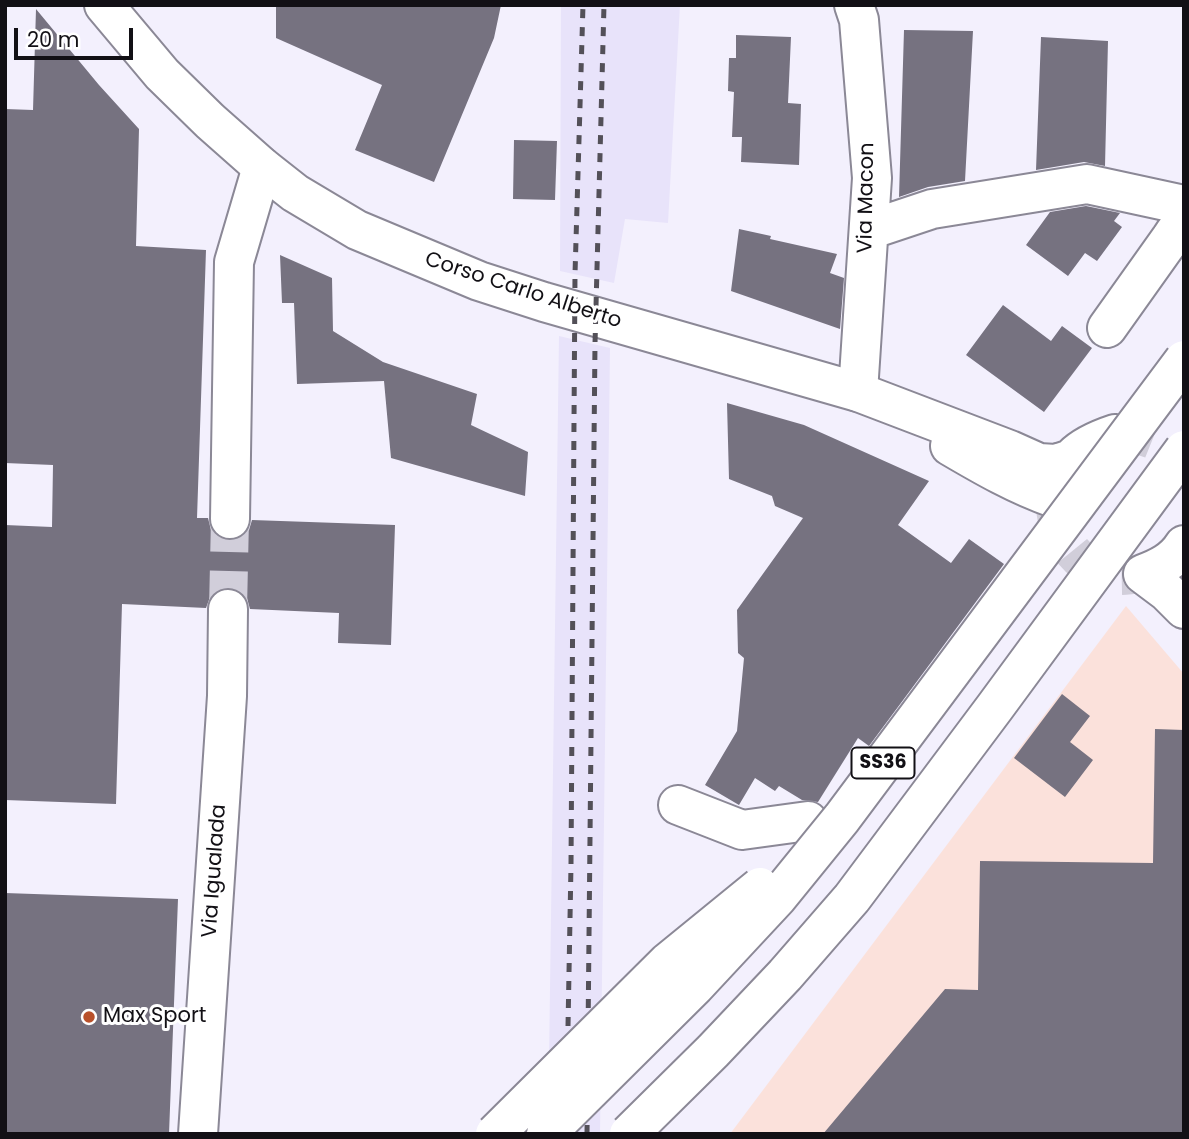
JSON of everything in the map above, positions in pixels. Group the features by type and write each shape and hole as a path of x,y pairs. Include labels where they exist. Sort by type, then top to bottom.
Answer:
{"main road":[{"name":"Corso Carlo Alberto","path":"104,5 162,74 210,121 295,193 357,230 480,281 544,302 858,392 1040,463 1056,464 1071,459"},
{"name":"Via Macon","path":"853,5 859,20 872,178 858,392"},
{"path":"230,519 234,262 262,167"},
{"path":"869,230 932,209 1087,184 1184,205"},
{"path":"1107,328 1170,260 1175,232 1184,229"},
{"name":"SS36","path":"546,1134 695,986 777,898 825,819 1184,360"},
{"name":"Corso Carlo Alberto","path":"858,392 995,473 1025,488 1054,498 1060,477 1071,459"},
{"path":"1071,459 1093,441 1115,435"},
{"name":"SS36","path":"629,1134 785,975 852,898 1184,450"},
{"path":"1184,545 1163,566 1143,574 1184,609"},
{"name":"Via Igualada","path":"198,1134 227,696 228,609"},
{"path":"678,805 742,830 825,819"},
{"path":"495,1134 668,962 825,819"}],"shaded area":[{"path":"561,5 680,5 668,223 625,219 614,283 560,271"},
{"path":"559,336 610,348 600,1134 548,1134"},
{"path":"1126,606 1184,674 1184,1134 730,1134"}],"building":[{"path":"276,5 501,5 494,38 434,182 355,150 382,85 276,38"},
{"path":"36,9 139,129 136,246 206,250 197,518 208,518 211,530 218,537 229,541 241,538 249,530 252,520 395,525 391,645 338,643 339,613 250,609 247,598 239,590 229,587 217,590 210,597 206,608 122,604 116,804 5,800 5,525 52,527 53,465 5,463 5,109 33,110"},
{"path":"904,30 973,31 965,181 928,187 899,197"},
{"path":"736,35 791,37 788,103 801,104 799,165 741,162 742,137 732,137 734,92 728,91 729,58 736,58"},
{"path":"1041,37 1108,41 1105,166 1084,162 1036,170"},
{"path":"514,140 557,141 555,200 513,199"},
{"path":"1086,206 1120,213 1114,221 1122,227 1097,261 1085,253 1068,276 1026,245 1050,212"},
{"path":"739,229 837,254 830,273 844,278 840,329 731,291"},
{"path":"280,255 332,278 333,331 383,362 477,394 471,425 528,452 525,496 391,458 384,381 297,384 294,303 282,303"},
{"path":"1003,305 1051,341 1062,326 1092,348 1044,412 966,355"},
{"path":"727,403 804,425 929,481 898,525 951,563 969,539 1004,564 869,746 858,738 818,802 802,800 779,786 775,791 755,778 739,805 705,785 737,731 744,658 738,653 737,610 803,518 775,506 772,496 729,479"},
{"path":"1062,694 1090,716 1070,742 1093,760 1065,797 1014,758"},
{"path":"1155,729 1184,730 1184,1134 823,1134 945,989 978,990 980,861 1153,863"},
{"name":"Max Sport","path":"5,893 178,899 169,1134 5,1134"}],"tunnel":[{"path":"1115,434 1136,435 1153,440 1177,456 1184,465"},
{"path":"1054,498 1055,512 1064,539 1081,560 1105,573 1120,576 1143,574"},
{"path":"228,609 230,519"}],"railway":[{"path":"566,1134 571,865 575,274 583,5"},
{"path":"587,1134 595,344 604,5"}],"place":[{"name":"Max Sport","path":"89,1017"}]}
